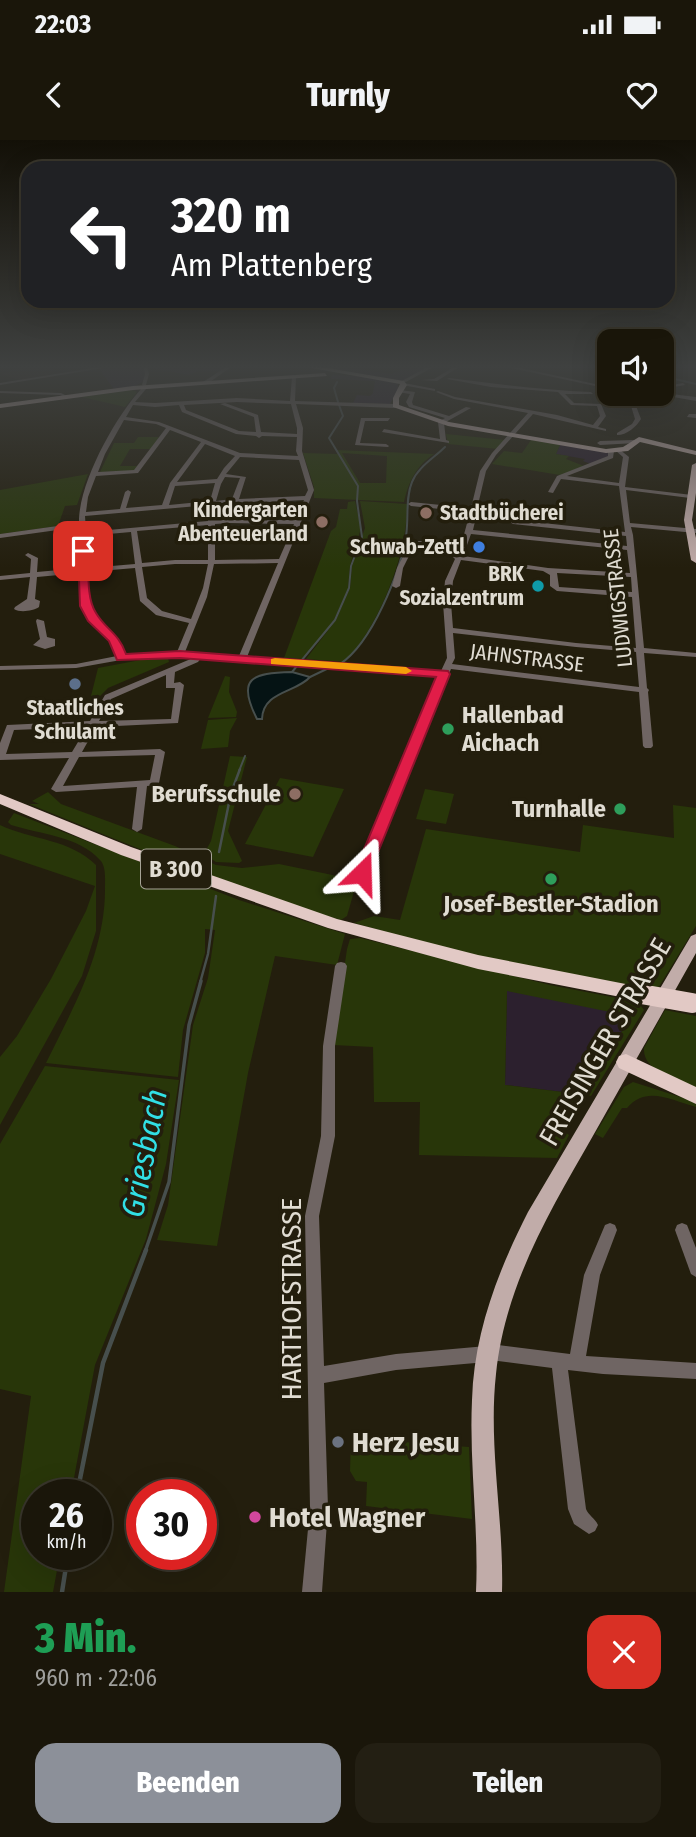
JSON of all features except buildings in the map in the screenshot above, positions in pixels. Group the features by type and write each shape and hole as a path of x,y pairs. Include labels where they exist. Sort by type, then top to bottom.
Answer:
{"highway":[{"name":"B 300","path":"0,799 125,851 334,924 490,965 694,1003"},
{"path":"626,1062 696,1096"}],"main road":[{"path":"498,433 615,451 637,441 696,453"},
{"path":"696,465 690,496 696,560"},
{"name":"FREISINGER STRASSE","path":"489,1592 491,1529 483,1401 488,1353 509,1274 521,1246 562,1172 696,940"}],"street":[{"path":"116,433 93,474 82,514 83,570 88,612 115,640 121,658"},
{"path":"93,474 136,472 165,433"},
{"path":"180,433 239,455 300,458"},
{"path":"237,433 259,436 300,436"},
{"path":"242,659 309,498 310,483 300,458 299,433"},
{"path":"360,433 357,444 386,449 384,433"},
{"path":"395,433 445,441 445,433"},
{"path":"362,873 446,670 451,650 447,589 456,557 468,532 487,464 514,433"},
{"path":"615,433 637,441"},
{"path":"600,443 637,441"},
{"path":"165,507 173,484 203,443"},
{"path":"551,492 559,477 611,457 615,451"},
{"name":"LUDWIGSTRASSE","path":"615,451 626,457 622,486 634,575 648,746"},
{"path":"180,654 208,582 212,560 209,523 212,503 221,478 239,455"},
{"path":"173,484 243,477 235,501"},
{"path":"559,477 690,496"},
{"path":"121,511 128,492"},
{"path":"82,514 235,501 309,498"},
{"path":"411,504 512,515 513,522 629,535"},
{"path":"83,534 209,523 298,522"},
{"path":"0,536 82,525"},
{"path":"628,525 693,531"},
{"path":"134,530 143,599 149,606 171,618 192,622"},
{"path":"468,532 631,548"},
{"path":"212,540 290,541"},
{"path":"396,586 400,568 413,542 464,544"},
{"path":"29,555 35,558 32,600"},
{"path":"456,557 548,570 634,575"},
{"path":"0,577 212,560 282,561"},
{"path":"548,570 554,574 554,586 557,589 636,596"},
{"path":"40,621 44,643 43,666"},
{"path":"449,629 696,655"},
{"name":"JAHNSTRASSE","path":"0,668 83,664 180,654 335,666 446,670 645,690"},
{"path":"12,715 0,757 75,755 160,752 154,783 56,789 75,755 93,724 108,697 171,672 199,656"},
{"path":"10,727 175,721 180,685 169,686 171,672"},
{"path":"136,829 142,785"},
{"name":"HARTHOFSTRASSE","path":"312,1592 319,1508 312,1216 328,1136 329,1044 341,966"},
{"path":"589,1525 580,1518 577,1509 568,1362 592,1275 610,1230"},
{"path":"682,1230 696,1269"},
{"path":"316,1376 389,1363 488,1353 695,1374"}],"shaded area":[{"path":"560,445 609,453 609,456 591,464 583,461 585,459 556,454"},
{"path":"292,672 310,677 274,698 264,710 262,719 257,719 248,694 248,686 252,680 267,674"},
{"path":"507,990 631,1015 587,1095 505,1085"}],"green space":[{"path":"446,434 505,440 498,449 448,444"},
{"path":"138,437 159,437 151,449 130,449 120,466 138,466 134,471 100,472 114,443 134,443"},
{"path":"531,440 560,445 556,454 569,456 566,459 584,466 560,475 492,464 504,451 522,453"},
{"path":"336,450 434,454 414,475 404,502 314,498 314,487 303,453 338,454","holes":["342,453 387,456 386,483 360,483"]},
{"path":"88,474 77,505 65,506 58,526 0,534 0,490"},
{"path":"355,501 361,528 350,566 348,589 334,620 303,659 284,658 331,531 336,527 340,509 347,509 348,502"},
{"path":"360,501 407,504 403,545 397,566 380,609 345,662 306,659 336,620 350,588 352,566 365,528"},
{"path":"151,658 168,658 169,662 108,688 97,699 90,700 98,668"},
{"path":"225,676 230,677 229,692 237,712 236,717 208,718"},
{"path":"237,718 230,731 228,747 201,749 208,720"},
{"path":"230,756 247,757 228,831 242,861 239,863 216,862 204,854 211,841"},
{"path":"280,778 344,789 313,857 245,844"},
{"path":"425,789 454,794 446,824 416,819"},
{"path":"48,792 61,804 175,846 216,865 242,868 279,864 352,879 355,888 347,916 341,920 222,880 29,804 39,804 32,801"},
{"name":"Josef-Bestler-Stadion","path":"673,805 696,808 696,926 657,990 480,958 354,923 374,916 400,920 426,829 580,852 583,825 674,838"},
{"path":"14,813 239,900 345,934 337,965 275,956 248,1073 217,1246 157,1240 168,1205 193,1025 208,978 215,930 205,929 205,953 183,1030 178,1077 46,1063 94,956 104,910 105,872 100,860 81,846 11,825 8,822"},
{"path":"0,825 75,850 96,865 96,931 82,976 0,1125 0,1057 17,1036 51,979 86,911 95,886 0,854"},
{"path":"360,938 550,985 638,1002 644,1010 591,1096 587,1095 630,1016 507,991 505,1085 579,1094 561,1117 560,1128 569,1135 557,1158 419,1155 420,1102 374,1102 373,1047 333,1045 347,949 350,939"},
{"path":"665,1010 696,1016 696,1089 655,1069 645,1056 644,1048"},
{"path":"45,1066 179,1080 166,1164 146,1239 95,1365 74,1479 21,1479 21,1570 57,1570 53,1592 4,1592 31,1396 0,1389 0,1144"},
{"path":"633,1082 696,1102 696,1107 659,1096 642,1097 627,1108 622,1108 603,1138 595,1134 624,1087"},
{"path":"351,1438 469,1447 472,1519 366,1506 367,1482 356,1481 350,1471"}],"waterway":[{"path":"292,672 335,620 349,588 351,566 362,537 357,501 358,486 329,438 332,433"},
{"path":"340,664 363,640 391,587 403,551 412,482 422,467 445,447"},
{"path":"310,677 333,666"},
{"name":"Griesbach","path":"239,771 245,756"},
{"name":"Griesbach","path":"219,852 231,793 240,769"},
{"name":"Griesbach","path":"200,983 208,954 216,896"},
{"name":"Griesbach","path":"145,1252 169,1182 189,1025 201,981"},
{"name":"Griesbach","path":"80,1479 103,1363 146,1250"},
{"name":"Griesbach","path":"62,1592 65,1570"}],"slow traffic":[{"path":"275,662 406,671"}],"place":[{"name":"Stadtbücherei","path":"426,513"},
{"name":"Kindergarten Abenteuerland","path":"322,522"},
{"name":"Schwab-Zettl","path":"479,547"},
{"name":"BRK Sozialzentrum","path":"538,586"},
{"name":"Staatliches Schulamt","path":"75,684"},
{"name":"Hallenbad Aichach","path":"448,729"},
{"name":"Berufsschule","path":"295,794"},
{"name":"Turnhalle","path":"620,809"},
{"name":"Josef-Bestler-Stadion","path":"551,879"},
{"name":"Herz Jesu","path":"338,1442"},
{"name":"Hotel Wagner","path":"255,1517"}],"route":[{"path":"83,551 88,612 115,640 121,658 180,654 444,674 362,873"}]}
